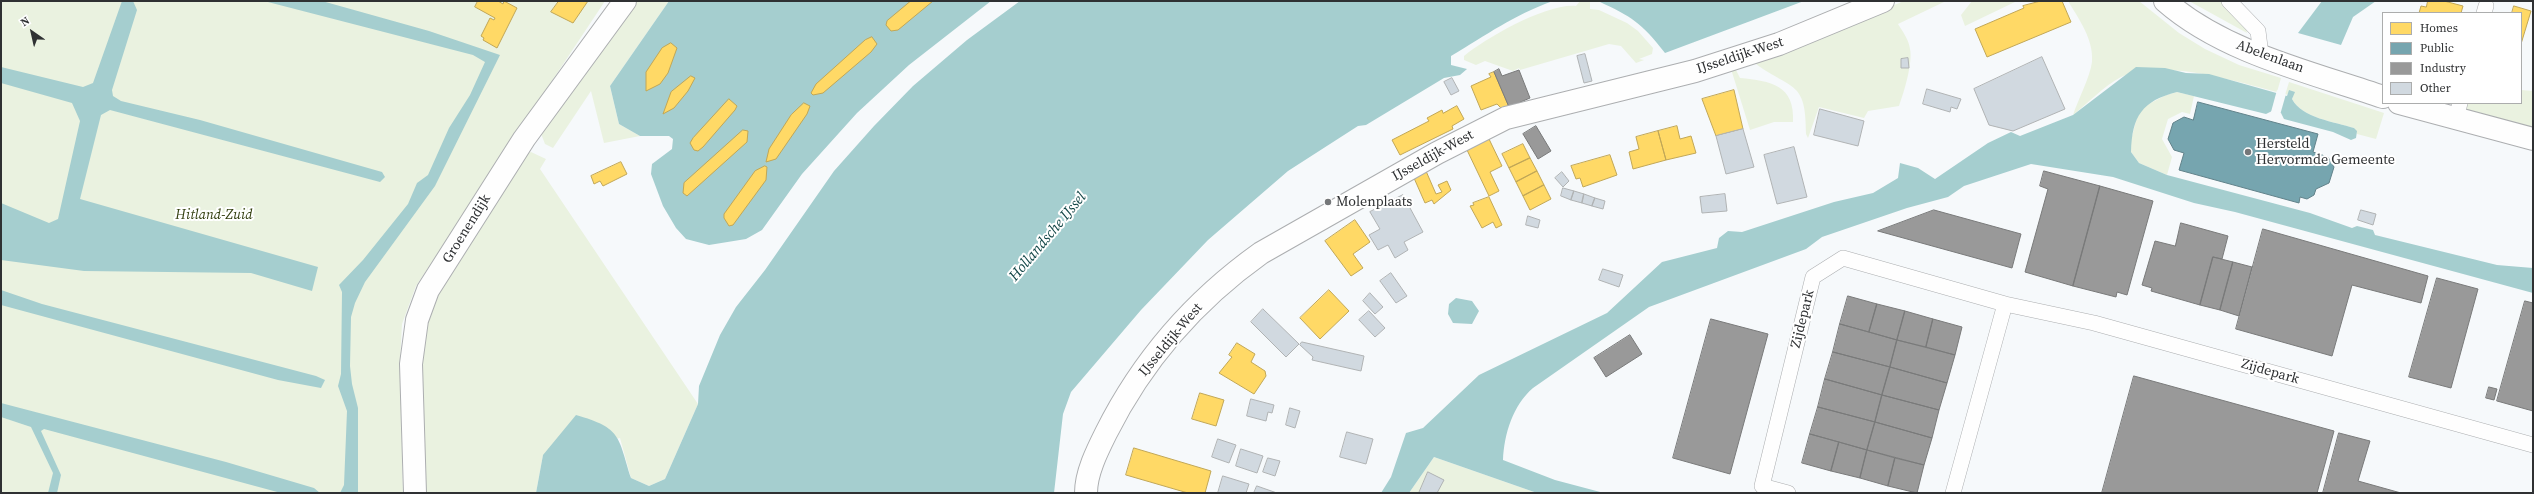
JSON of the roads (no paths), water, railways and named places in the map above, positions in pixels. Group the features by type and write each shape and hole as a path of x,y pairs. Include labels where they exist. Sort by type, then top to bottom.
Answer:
{"street":[{"name":"Groenendijk","path":"415,493 411,364 412,343 421,307 428,290 524,139 625,1"},
{"name":"IJsseldijk-West","path":"1086,493 1097,451 1117,412 1151,360 1174,330 1204,300 1236,271 1261,253 1437,153 1506,118 1695,70 1779,44 1883,1"},
{"name":"Abelenlaan","path":"2165,1 2180,14 2226,42 2382,97"},
{"path":"2229,1 2258,31 2261,55"},
{"path":"2406,104 2458,111 2533,139"},
{"name":"Zijdepark","path":"1788,493 1762,486 1813,277 1843,258 2005,304 2094,323 2533,445"},
{"path":"1953,493 2005,304"}],"water":[{"path":"122,1 133,1 137,10 112,90 113,96 121,101 200,120 382,172 385,177 380,182 110,110 101,115 80,199 318,267 312,291 251,273 84,271 1,260 1,203 49,223 58,219 80,121 72,103 1,83 1,67 83,87 93,83"},
{"path":"264,1 322,1 429,31 500,55 435,186 365,282 355,303 351,317 350,366 352,384 358,408 358,493 340,493 344,485 347,411 338,386 341,374 342,292 339,285 363,260 408,204 417,183 428,175 449,128 470,95 485,62 473,55"},
{"path":"669,1 991,1 909,65 857,113 802,174 762,230 746,239 709,245 686,239 676,228 663,206 651,174 652,164 672,149 673,139 669,136 640,136 619,124 610,86"},
{"name":"Hollandsche IJssel","path":"1020,1 1553,1 1512,19 1451,56 1451,65 1467,69 1460,75 1444,78 1366,125 1358,126 1288,171 1208,240 1141,310 1071,392 1063,414 1054,493 536,493 543,455 576,415 602,425 616,436 620,443 631,478 649,486 665,479 698,404 699,386 720,335 736,307 765,270 834,171 874,126 913,86 967,40"},
{"path":"1598,1 1804,1 1665,53 1649,34 1635,21"},
{"path":"2322,1 2376,1 2353,17 2341,45 2298,33"},
{"path":"2136,67 2165,68 2186,73 2209,74 2287,96 2289,90 2295,92 2292,99 2303,111 2320,118 2354,128 2357,131 2356,138 2351,140 2333,132 2284,119 2281,113 2272,111 2266,114 2177,92 2155,100 2147,105 2141,112 2134,129 2131,152 2139,163 2167,175 2310,213 2352,228 2357,226 2373,230 2375,235 2497,265 2533,268 2533,293 2235,212 2194,203 2113,177 2031,164 1964,186 1948,197 1907,208 1822,237 1806,249 1649,307 1533,388 1515,411 1505,440 1503,460 1555,480 1604,493 1537,493 1434,457 1409,493 1381,493 1391,477 1406,433 1423,428 1479,375 1607,313 1662,262 1717,248 1719,238 1728,231 1742,232 1834,202 1873,193 1898,178 1900,163 1918,168 1935,179 1988,143 2011,132 2020,136 2073,115"},
{"path":"1,290 42,304 316,376 325,380 321,388 278,380 1,305"},
{"path":"1456,298 1472,301 1479,311 1472,324 1453,323 1448,314 1449,304"},
{"path":"1,403 226,462 314,488 320,493 281,493 44,429 41,431 61,475 57,493 48,493 53,473 31,427 1,417"}],"place":[{"name":"Hersteld Hervormde Gemeente","path":"2248,152"},
{"name":"Molenplaats","path":"1328,202"}],"park label":[{"name":"Hitland-Zuid","path":"214,215"}]}
